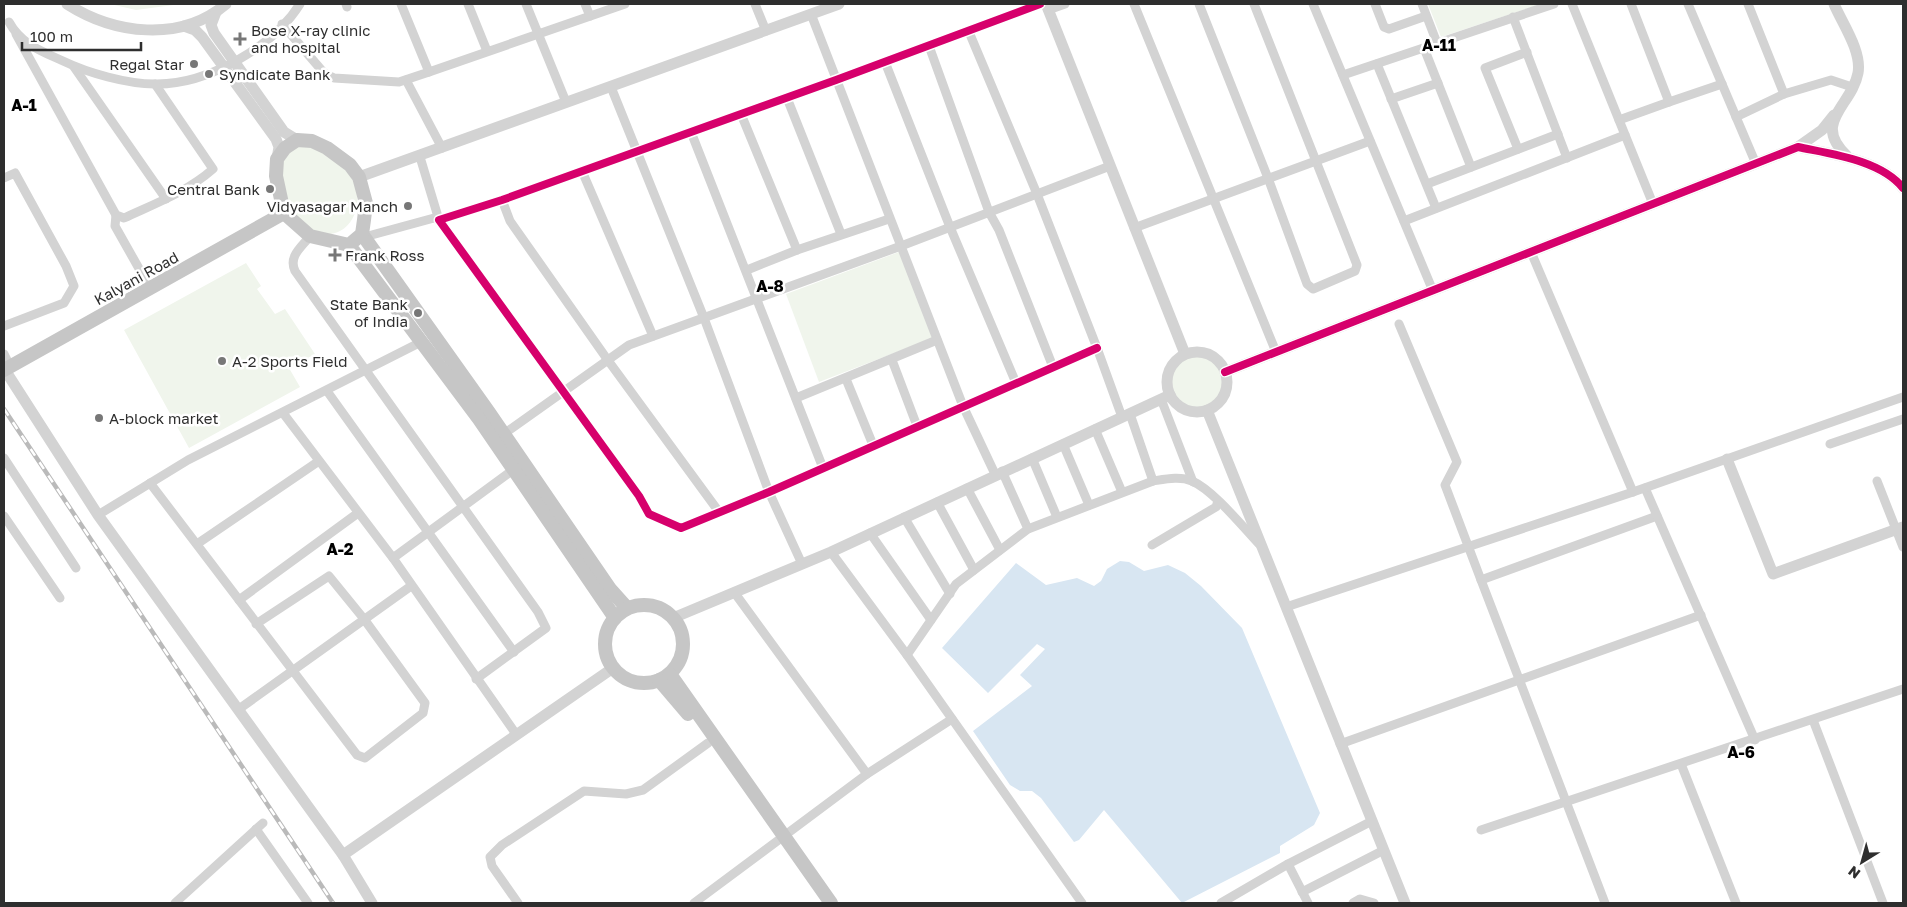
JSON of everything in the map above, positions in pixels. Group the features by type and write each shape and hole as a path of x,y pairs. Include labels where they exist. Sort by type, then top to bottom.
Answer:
{"main road":[{"path":"350,245 362,234 366,203 359,177 350,165 327,148 312,141 298,140 285,148 277,159 276,176 284,213 310,236 350,245 421,342 499,438 513,470 615,618"},
{"name":"Kalyani Road","path":"6,365 150,288 284,213"},
{"path":"362,234 499,438 610,589 627,608"},
{"path":"638,605 650,605 662,609 673,618 680,628 683,640 678,664 664,677 648,683 635,682 623,677 613,668 605,648 607,632 615,618 627,608 638,605"},
{"path":"664,677 708,743 831,903"},
{"path":"664,677 781,840 819,903"}],"street":[{"path":"67,4 83,14 121,28 146,30 184,26 216,12 226,4"},
{"path":"16,34 32,47 74,67 114,78 155,84 187,79 230,65 262,45 300,4"},
{"path":"401,4 429,72"},
{"path":"468,4 487,51"},
{"path":"526,4 566,102"},
{"path":"585,4 590,16"},
{"path":"282,24 311,60 324,73 334,78 399,82 625,4"},
{"path":"755,4 766,31"},
{"path":"359,177 420,157 566,102 839,4"},
{"path":"362,234 368,236 434,218 439,220 502,200 969,32 1045,6 1065,4"},
{"path":"1134,4 1276,352"},
{"path":"1199,4 1268,178 1307,284 1313,289 1355,271 1357,265 1254,4"},
{"path":"1313,4 1433,291"},
{"path":"1375,4 1384,27 1388,29 1426,16"},
{"path":"1422,4 1437,43"},
{"path":"1343,75 1554,4"},
{"path":"1572,4 1653,204"},
{"path":"1631,4 1669,102"},
{"path":"1688,4 1756,164"},
{"path":"1748,4 1784,94"},
{"path":"1225,372 1798,147 1822,130 1835,114 1858,73 1858,63 1854,50 1834,4"},
{"path":"1045,6 1185,354"},
{"path":"216,12 211,28 230,65 276,139 279,147 277,159"},
{"path":"811,14 962,406 1028,529"},
{"path":"1513,18 1567,158"},
{"path":"9,22 116,215 115,226 150,288"},
{"path":"184,26 199,33 230,65 284,132 298,140"},
{"path":"969,32 1037,194 1097,348 1153,480"},
{"path":"929,46 989,212 999,230 1053,367"},
{"path":"1424,48 1471,167"},
{"path":"1518,149 1485,68 1527,52"},
{"path":"885,62 950,227 1016,382"},
{"path":"1377,64 1436,208"},
{"path":"74,67 166,199"},
{"path":"406,80 442,148"},
{"path":"1736,117 1784,94 1831,80 1852,86"},
{"path":"1391,99 1438,83"},
{"path":"116,215 124,218 166,199 202,179 213,169 155,84"},
{"path":"1619,120 1722,84"},
{"path":"611,87 704,318 769,492 802,564"},
{"path":"787,98 842,234"},
{"path":"741,114 797,250"},
{"path":"1835,114 1833,126 1836,146 1848,157"},
{"path":"691,132 747,270 823,468"},
{"path":"1427,184 1558,134"},
{"path":"1404,221 1625,136"},
{"path":"1134,228 1370,140"},
{"path":"1798,147 1848,157 1889,175 1903,188"},
{"path":"420,157 439,220 639,496 649,514 681,528 769,492 1097,348"},
{"path":"499,438 607,359 630,345 901,246 1110,166"},
{"path":"582,171 653,336"},
{"path":"4,178 14,173 66,266 74,286 64,303 4,326"},
{"path":"502,200 510,221 607,359 719,512"},
{"path":"747,270 797,250 889,219"},
{"path":"310,236 293,258 292,264 538,612 546,628 476,679"},
{"path":"1531,252 1633,492"},
{"path":"1399,324 1457,462 1445,485 1605,903"},
{"path":"796,398 937,340"},
{"path":"98,515 188,460 421,342"},
{"path":"1165,397 1186,410 1196,412 1207,410 1217,404 1224,395 1227,384 1225,372 1220,363 1212,356 1196,352 1185,354 1176,360 1168,374 1165,397 1193,482"},
{"path":"892,360 917,426"},
{"path":"6,365 98,515 343,854 372,903"},
{"path":"846,379 873,445"},
{"path":"327,391 514,652"},
{"path":"673,618 831,552 1165,397"},
{"path":"1286,607 1645,488 1903,397"},
{"path":"1207,410 1405,903"},
{"path":"283,413 393,558 516,734"},
{"path":"1830,444 1903,419"},
{"path":"1095,429 1122,492"},
{"path":"1063,444 1089,505"},
{"path":"4,458 76,568"},
{"path":"1032,458 1057,517"},
{"path":"1727,459 1773,574 1900,529"},
{"path":"197,544 319,461"},
{"path":"393,558 513,470"},
{"path":"907,655 956,584 1028,529 1153,480 1173,478 1193,482 1218,501 1262,547"},
{"path":"1877,481 1900,529 1903,547"},
{"path":"150,483 292,672 357,755 365,758 423,713 424,703 364,619 329,576 256,624"},
{"path":"967,488 1000,550"},
{"path":"1645,488 1755,740"},
{"path":"1152,545 1216,507 1218,501"},
{"path":"936,502 974,570"},
{"path":"239,600 358,513"},
{"path":"4,516 60,598"},
{"path":"1481,580 1657,516"},
{"path":"904,517 950,594"},
{"path":"870,533 931,620"},
{"path":"831,552 907,655 1082,903"},
{"path":"239,709 412,586"},
{"path":"734,592 867,774"},
{"path":"1340,744 1701,616"},
{"path":"343,854 613,668"},
{"path":"1481,830 1903,690"},
{"path":"694,903 781,840 867,774 952,719"},
{"path":"1813,720 1882,903"},
{"path":"518,903 492,866 490,857 502,845 584,791 626,794 643,790 708,743"},
{"path":"1681,764 1736,903"},
{"path":"1221,903 1288,864 1372,821"},
{"path":"176,903 260,826 308,903"},
{"path":"1302,892 1384,850"},
{"path":"1288,864 1308,903"},
{"path":"1353,903 1360,899 1374,903"}],"shaded area":[{"path":"110,4 181,4 136,10"},
{"path":"1428,4 1541,4 1441,37"},
{"path":"315,146 320,148 344,168 354,182 357,193 356,212 347,226 340,231 332,234 323,234 313,231 286,209 279,167 292,147"},
{"path":"899,252 933,338 819,382 786,294"},
{"name":"A-2 Sports Field","path":"246,263 261,286 257,289 275,314 285,309 315,354 289,368 300,387 189,448 124,330"},
{"path":"1192,356 1202,356 1216,363 1223,377 1223,387 1216,401 1202,408 1192,408 1182,404 1175,397 1171,387 1171,377 1175,367 1182,360"},
{"path":"1120,561 1129,562 1144,571 1168,565 1185,573 1201,586 1242,628 1320,813 1314,825 1280,846 1280,853 1182,903 1104,810 1079,840 1074,842 1041,798 1032,791 1020,791 1010,785 973,731 1032,686 1020,675 1045,649 1037,644 988,693 942,648 1016,563 1046,585 1077,578 1094,586 1101,581 1107,569"}],"railway":[{"path":"4,409 333,903"}],"cycle path":[{"path":"1040,4 836,80 502,200 439,220 639,496 649,514 681,528 769,492 1097,348"},
{"path":"1225,372 1798,147 1840,156 1869,165 1894,178 1903,188"}],"place":[{"name":"Bose X-ray clinic and hospital","path":"240,39"},
{"name":"Regal Star","path":"194,64"},
{"name":"Syndicate Bank","path":"209,74"},
{"name":"Central Bank","path":"270,189"},
{"name":"Vidyasagar Manch","path":"408,206"},
{"name":"Frank Ross","path":"335,255"},
{"name":"State Bank of India","path":"418,313"},
{"name":"A-2 Sports Field","path":"222,361"},
{"name":"A-block market","path":"99,418"}],"district":[{"name":"A-11","path":"1439,45"},
{"name":"A-1","path":"24,105"},
{"name":"A-8","path":"770,286"},
{"name":"A-2","path":"340,549"},
{"name":"A-6","path":"1741,752"}]}
